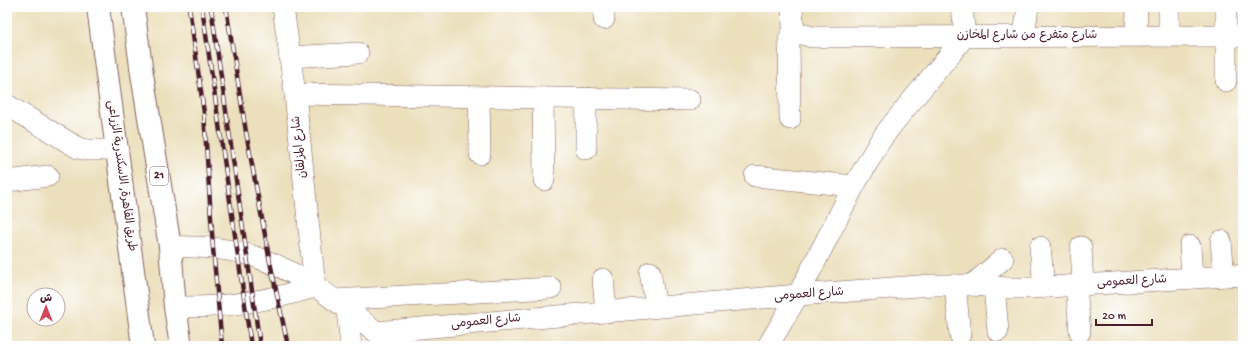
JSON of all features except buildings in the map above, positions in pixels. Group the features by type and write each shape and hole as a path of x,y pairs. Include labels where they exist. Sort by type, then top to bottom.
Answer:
{"highway":[{"name":"طريق القاهرة, الاسكندرية الزراعى","path":"98,7 143,346"},
{"name":"21","path":"133,7 142,74 170,247 175,307 181,346"}],"street":[{"name":"شارع المزلقان","path":"283,7 295,94 315,287"},
{"path":"792,7 793,26 805,35"},
{"path":"768,346 798,295 854,186 880,142 891,126 965,36 962,7"},
{"path":"1024,36 1028,7"},
{"path":"1136,36 1137,7"},
{"path":"1169,7 1169,35"},
{"path":"1226,7 1235,36 1226,81"},
{"path":"790,119 789,37 794,33 805,35"},
{"name":"شارع متفرع من شارع المخازن","path":"805,35 1235,36"},
{"path":"290,57 358,53"},
{"path":"295,94 690,100"},
{"path":"479,97 480,154"},
{"path":"543,98 544,180"},
{"path":"586,98 586,149"},
{"path":"7,105 78,148 88,150 118,150"},
{"path":"7,181 48,176"},
{"path":"755,176 854,186"},
{"path":"1222,241 1234,276"},
{"path":"170,247 191,246 213,248 246,254 282,268 293,273 341,305 394,346"},
{"path":"1190,246 1192,278"},
{"path":"1040,247 1044,287"},
{"path":"1080,332 1079,285 1081,247"},
{"path":"960,335 963,285 1003,259"},
{"path":"650,272 656,308"},
{"name":"شارع العمومى","path":"376,332 798,295 932,286 963,285 1008,288 1044,287 1234,276"},
{"path":"603,279 606,312"},
{"path":"175,307 245,304 315,287"},
{"path":"994,287 998,331"},
{"path":"341,305 551,288"},
{"path":"341,305 351,346"}],"railway":[{"path":"189,7 204,113 213,248 222,346"},
{"path":"202,7 251,346"},
{"path":"211,7 260,346"},
{"path":"226,7 246,132 270,262 288,346"}]}
